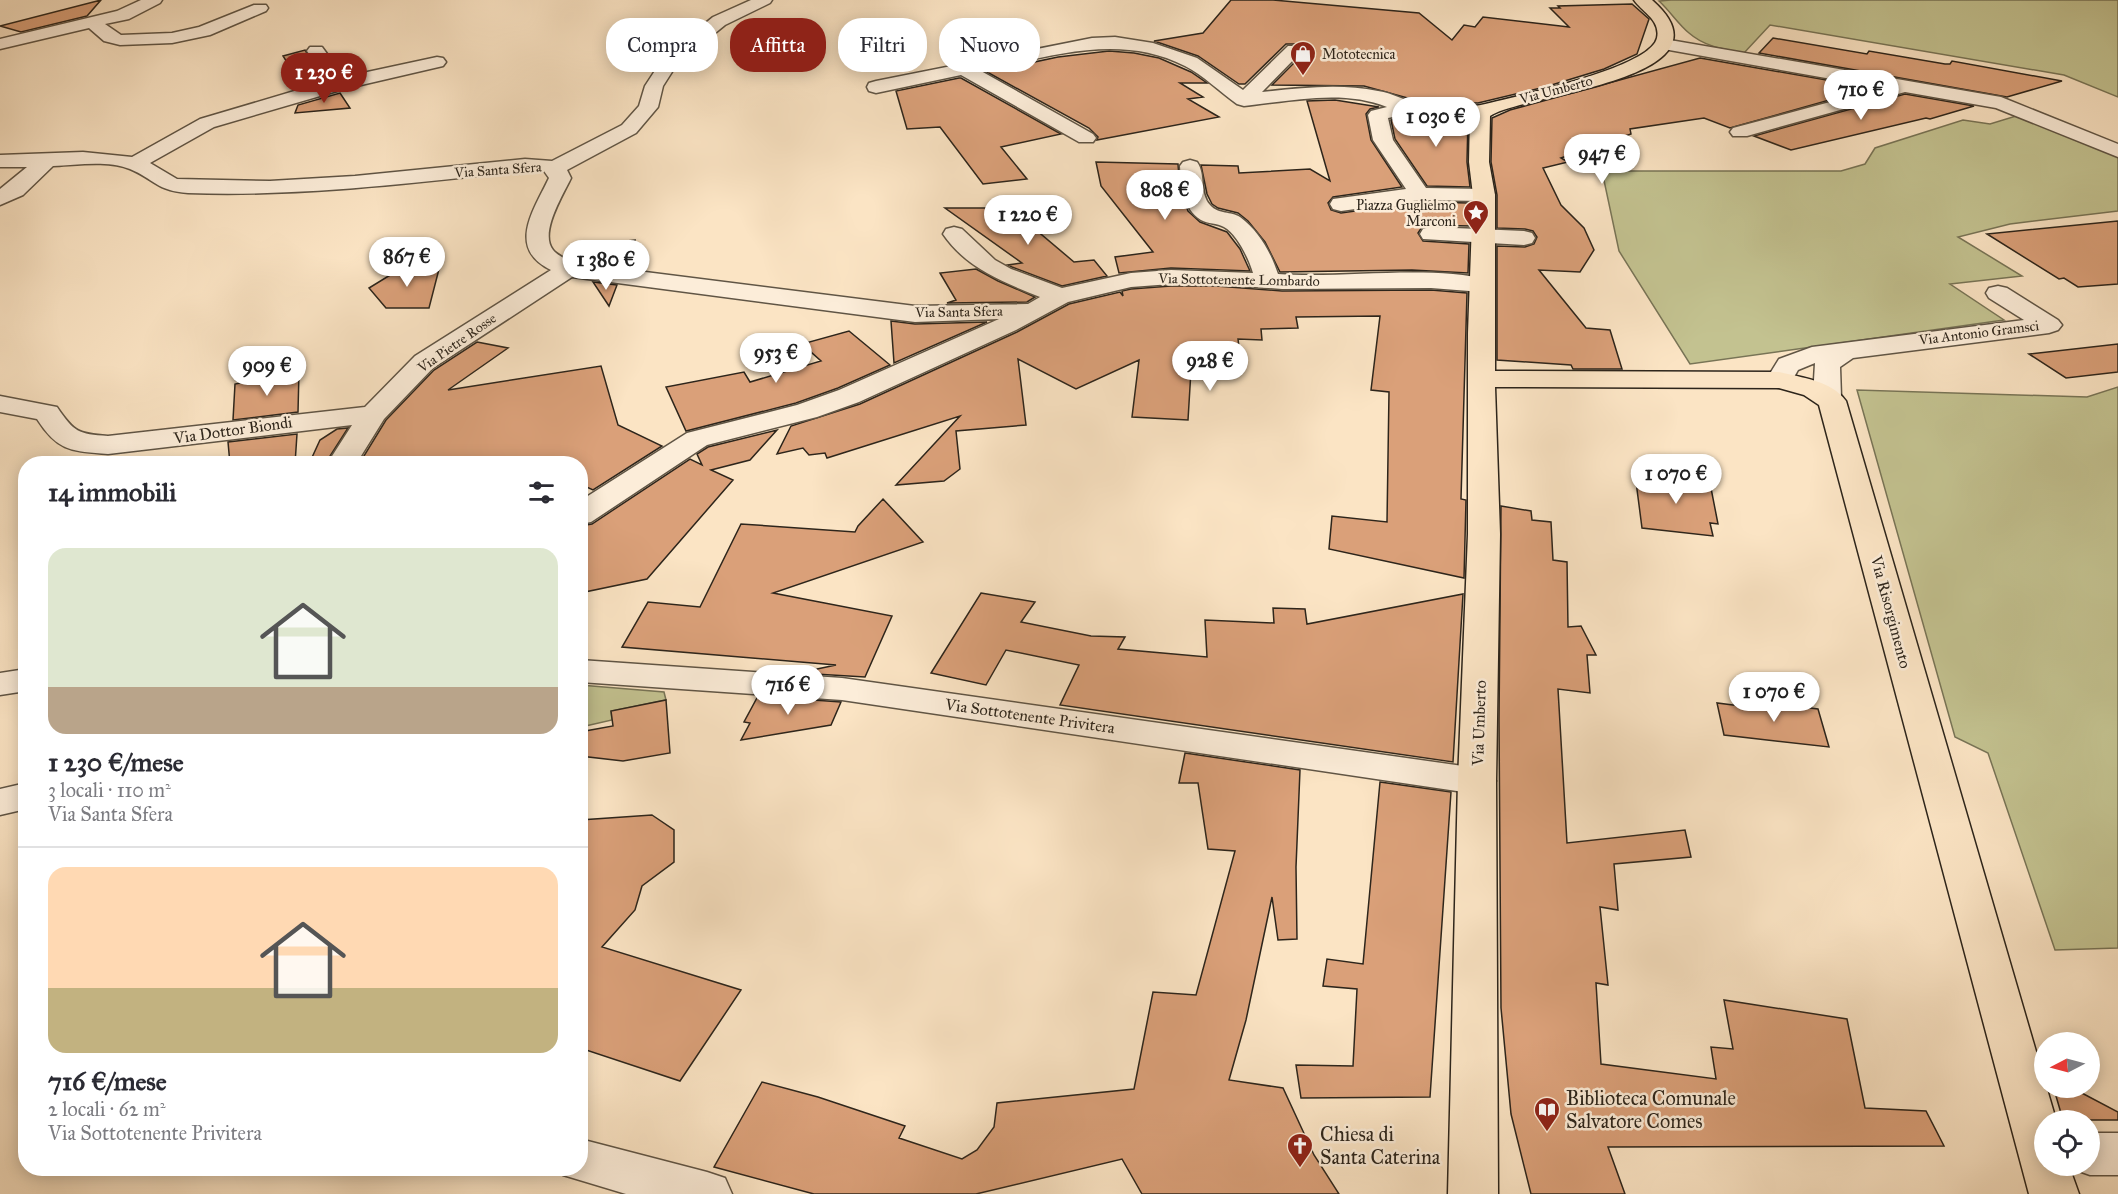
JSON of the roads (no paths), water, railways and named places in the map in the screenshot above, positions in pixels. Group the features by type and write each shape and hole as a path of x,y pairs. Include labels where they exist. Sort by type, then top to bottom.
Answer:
{"main road":[{"path":"1642,0 1657,14 1667,33 1664,44"},
{"name":"Via Umberto","path":"1473,1194 1477,781 1484,534 1482,237 1484,195 1479,162 1480,116 1484,110 1602,78 1639,64 1656,53 1664,44"},
{"path":"1483,379 1779,380 1806,386 1827,397"},
{"name":"Via Risorgimento","path":"1827,397 1832,402 1838,419 2034,1123"}],"street":[{"path":"0,44 123,15 142,8 154,0"},
{"path":"554,168 628,129 648,107 654,86 670,61 739,5 764,0"},
{"path":"93,23 110,37 120,40 172,38 204,31 260,8"},
{"path":"1040,54 1115,42 1147,47 1191,62 1244,100 1329,92 1377,96 1407,108"},
{"path":"1664,44 2001,103 2118,151"},
{"path":"1244,100 1294,50"},
{"path":"316,51 339,84"},
{"path":"134,164 207,123 339,84 437,62"},
{"path":"876,87 949,72"},
{"path":"969,72 1086,138"},
{"path":"1740,132 1906,87"},
{"path":"1420,194 1383,140 1378,115 1407,108 1484,110"},
{"name":"Via Santa Sfera","path":"0,160 92,158 134,164 162,182 181,186 233,188 304,187 525,165 554,168 559,172 560,178 536,233 537,246 543,256 568,268 915,314 1032,311"},
{"path":"0,198 15,190 46,160"},
{"path":"1190,166 1196,204 1215,220 1231,221 1248,239 1259,252 1268,281"},
{"path":"1356,182 1382,199"},
{"path":"1341,204 1420,194 1484,195"},
{"path":"954,234 987,265 1003,274 1060,296"},
{"path":"1431,234 1524,238"},
{"name":"Via Pietre Rosse","path":"346,456 373,414 424,362 568,268"},
{"name":"Via Sottotenente Lombardo","path":"593,494 697,439 807,411 849,396 1060,296 1131,280 1216,277 1268,281 1431,281 1482,285"},
{"name":"Via Antonio Gramsci","path":"1849,350 2049,325 1998,293"},
{"path":"1779,380 1788,365 1812,355 1849,350"},
{"path":"1827,397 1827,365 1837,356 1849,350"},
{"name":"Via Dottor Biondi","path":"0,404 47,413 62,437 80,443 108,445 373,414"},
{"name":"Via Sottotenente Privitera","path":"588,672 842,689 1477,781"},
{"path":"0,684 18,681"},
{"path":"0,802 18,798"},
{"path":"2100,1154 2118,1154"},
{"path":"588,1162 707,1194"}],"place":[{"name":"Mototecnica","path":"1303,77"},
{"name":"Piazza Guglielmo Marconi","path":"1476,236"},
{"name":"Biblioteca Comunale Salvatore Comes","path":"1547,1133"},
{"name":"Chiesa di Santa Caterina","path":"1300,1169"}]}
